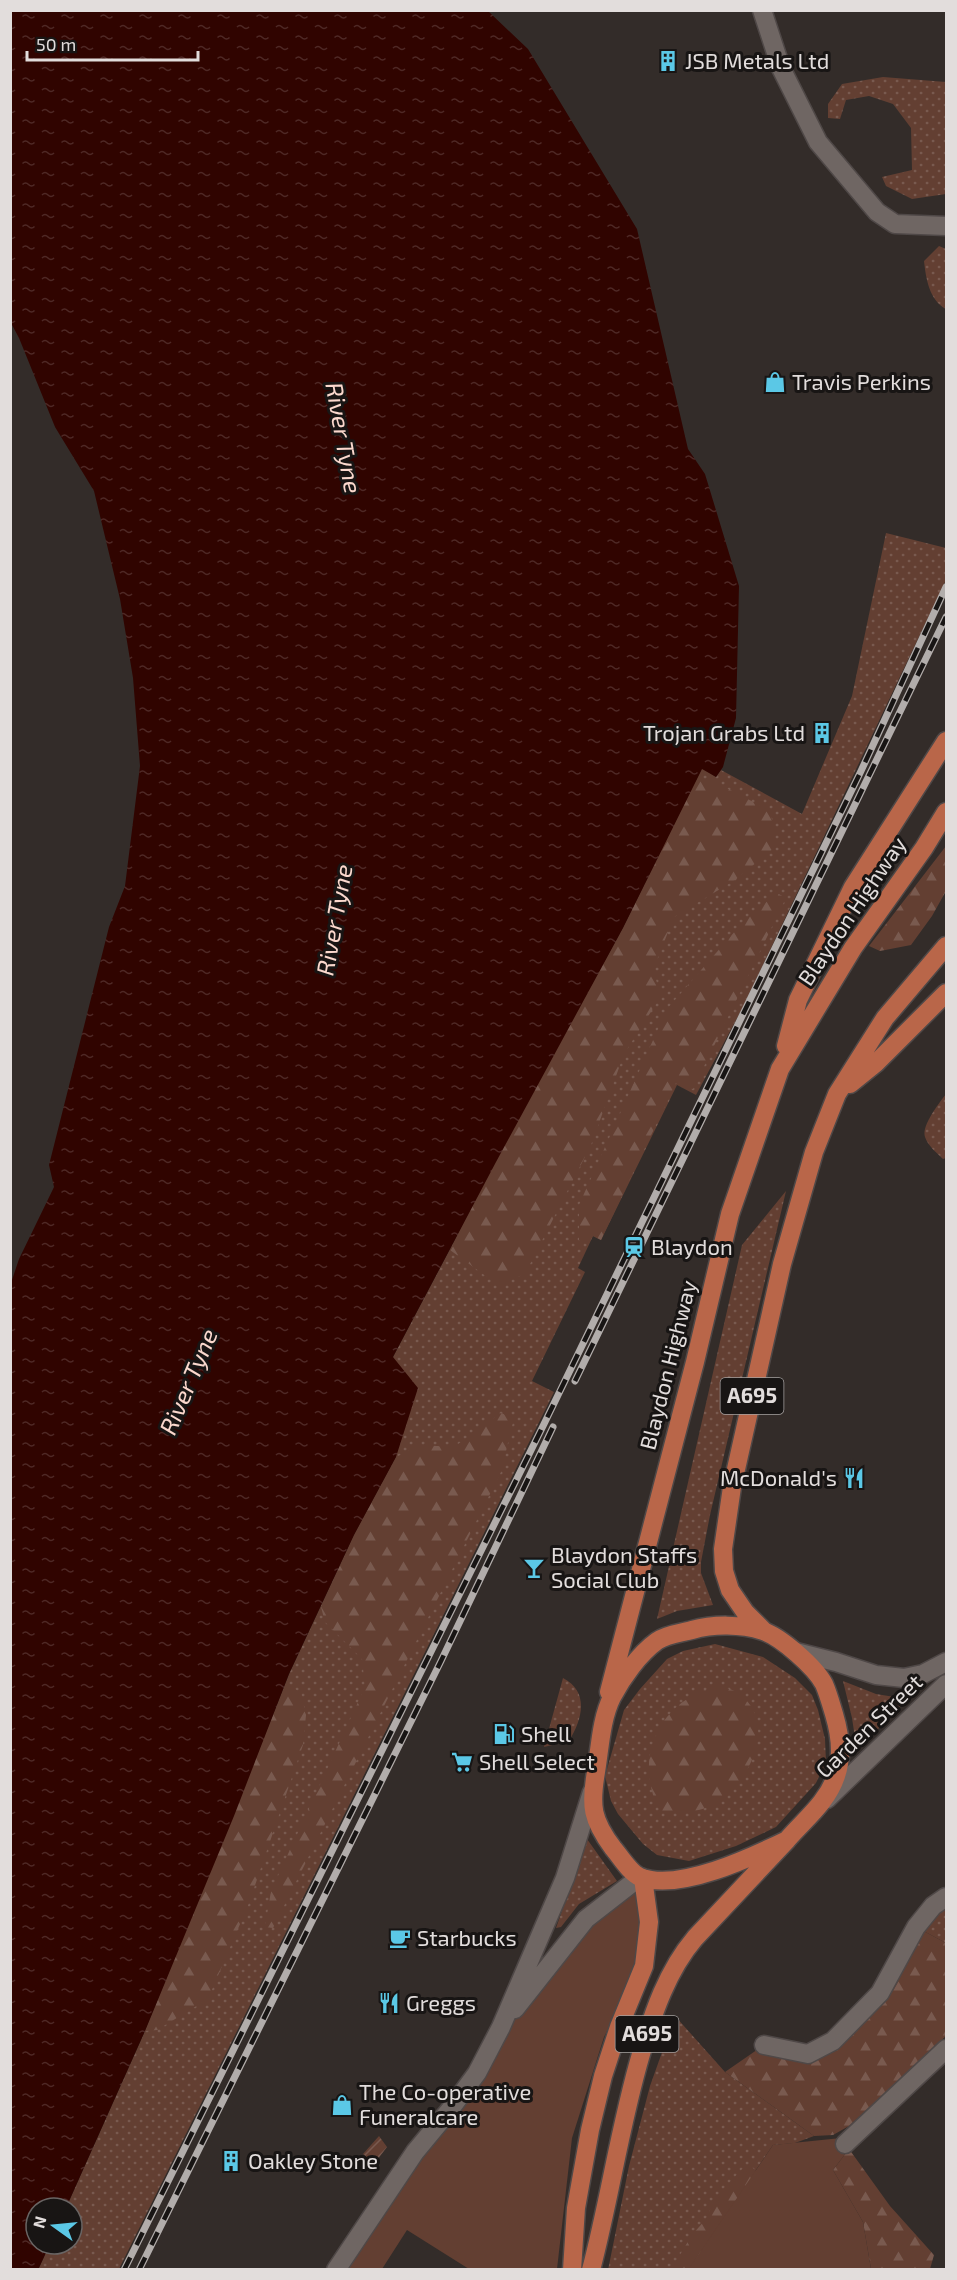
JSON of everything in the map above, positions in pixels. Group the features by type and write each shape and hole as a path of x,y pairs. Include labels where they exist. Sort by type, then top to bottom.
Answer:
{"main road":[{"path":"780,1069 798,1000 853,887 946,741"},
{"name":"Blaydon Highway","path":"603,1729 606,1705 695,1362 729,1214 780,1069 853,948 924,848 946,812"},
{"name":"A695","path":"764,1631 745,1612 730,1590 724,1571 723,1549 732,1487 782,1264 814,1152 837,1094 885,1018 946,946"},
{"path":"837,1094 876,1063 946,993"},
{"path":"714,1626 764,1631 796,1652 824,1685 837,1726 840,1752 838,1769 823,1802 787,1840 739,1863 699,1875 665,1880 641,1877 619,1856 596,1823 593,1814 592,1791 603,1729 612,1698 629,1671 657,1641 699,1628 714,1626"},
{"name":"A695","path":"591,2270 632,2086 656,2007 671,1974 683,1952 695,1938 787,1840"},
{"name":"A695","path":"572,2270 576,2208 590,2130 603,2076 619,2027 644,1966 649,1922 641,1877"}],"street":[{"path":"762,10 782,68 818,142 877,212 895,224 946,226"},
{"name":"Garden Street","path":"796,1652 876,1675 904,1678 923,1674 946,1662"},
{"name":"Garden Street","path":"823,1802 946,1684"},
{"path":"336,2270 415,2152 450,2111 477,2073 501,2027 565,1878 592,1791"},
{"path":"501,2027 585,1919 641,1877"},
{"path":"764,2045 808,2054 833,2041 880,1994 916,1927 933,1906 946,1897"},
{"path":"845,2144 946,2049"}],"green space":[{"path":"883,77 946,82 946,194 912,199 886,186 882,177 912,170 911,128 893,104 869,96 846,100 840,119 828,118 828,104 842,84"},
{"path":"939,246 946,249 946,309 932,294 924,261"},
{"path":"886,533 946,548 946,580 742,1009 696,1095 677,1085 601,1240 593,1236 578,1268 585,1272 532,1381 554,1392 119,2269 38,2270 44,2256 84,2256 84,2196 71,2196 145,2031 234,1816 289,1674 354,1535 396,1457 393,1357 623,928 702,768 716,777 721,770 802,814 852,696"},
{"path":"709,779 767,809 773,821 773,849 735,880 674,917 653,970 661,996 624,1054 591,1145 525,1274 498,1285 450,1250 494,1161 623,928 696,780"},
{"path":"946,846 946,891 932,916 911,945 880,951 869,946"},
{"path":"777,893 786,898 693,1089 676,1083 601,1240 593,1236 588,1245 579,1240 579,1205 667,1009 744,921"},
{"path":"946,1094 946,1158 943,1159 928,1143 925,1132 932,1114"},
{"path":"786,1191 701,1562 701,1573 713,1605 677,1611 657,1619 742,1245"},
{"path":"501,1413 514,1418 501,1472 273,1928 265,1927 271,1891 365,1687 362,1659 325,1622 321,1607 354,1535 396,1457 420,1445 454,1447"},
{"path":"715,1644 763,1657 795,1678 812,1695 825,1739 826,1762 816,1783 776,1827 736,1846 689,1861 657,1855 643,1844 618,1814 611,1801 605,1776 624,1710 640,1689 667,1659 683,1651"},
{"path":"563,1678 577,1691 581,1707 580,1716 569,1741 544,1747"},
{"path":"843,1681 876,1694 907,1699 857,1751 852,1718"},
{"path":"286,1683 301,1693 306,1715 303,1745 249,1903 208,1999 157,2030 145,2031"},
{"path":"716,1687 728,1688 738,1693 754,1712 758,1727 753,1758 735,1787 710,1806 685,1812 660,1811 652,1792 649,1772 650,1753 656,1735 666,1718 679,1705 696,1694"},
{"path":"587,1839 617,1881 579,1904 561,1927 556,1928"},
{"path":"641,1876 655,1938 604,2037 572,2138 557,2269 469,2269 407,2230 382,2269 345,2269 506,2023 555,1961"},
{"path":"946,1897 946,1943 916,1927"},
{"path":"916,1927 946,1943 946,2036 849,2126 833,2135 814,2136 725,2072 764,2045 808,2054 880,1993"},
{"path":"675,2016 725,2072 814,2136 795,2143 773,2145 688,2269 608,2270 629,2166 650,2086"},
{"path":"379,2136 387,2147 374,2164 363,2154"},
{"path":"841,2138 849,2149 833,2170 863,2222 871,2269 688,2270 773,2145"},
{"path":"849,2149 890,2206 934,2255 930,2269 871,2269 863,2222 833,2170"},
{"path":"750,2165 763,2178 734,2270 675,2270 678,2258 692,2235 706,2219 716,2197 744,2167"}],"water":[{"name":"River Tyne","path":"11,10 488,11 528,49 637,229 688,449 705,474 739,586 736,718 723,767 716,777 702,769 623,928 393,1357 418,1388 396,1457 354,1535 289,1674 234,1816 145,2031 71,2196 24,2196 24,2256 44,2256 38,2270 10,2269 11,1283 19,1259 54,1187 49,1165 109,927 125,886 140,766 133,678 120,599 94,491 55,427 11,323"}],"railway":[{"path":"124,2270 544,1424 861,771 946,587"},
{"path":"575,1381 946,617"},
{"path":"139,2270 441,1661 553,1427"}],"place":[{"name":"JSB Metals Ltd","path":"668,61"},
{"name":"Travis Perkins","path":"775,382"},
{"name":"Trojan Grabs Ltd","path":"822,733"},
{"name":"Blaydon","path":"634,1247"},
{"name":"McDonald's","path":"854,1478"},
{"name":"Blaydon Staffs Social Club","path":"534,1568"},
{"name":"Shell","path":"504,1734"},
{"name":"Shell Select","path":"462,1762"},
{"name":"Starbucks","path":"400,1938"},
{"name":"Greggs","path":"389,2003"},
{"name":"The Co-operative Funeralcare","path":"342,2105"},
{"name":"Oakley Stone","path":"231,2161"}]}
